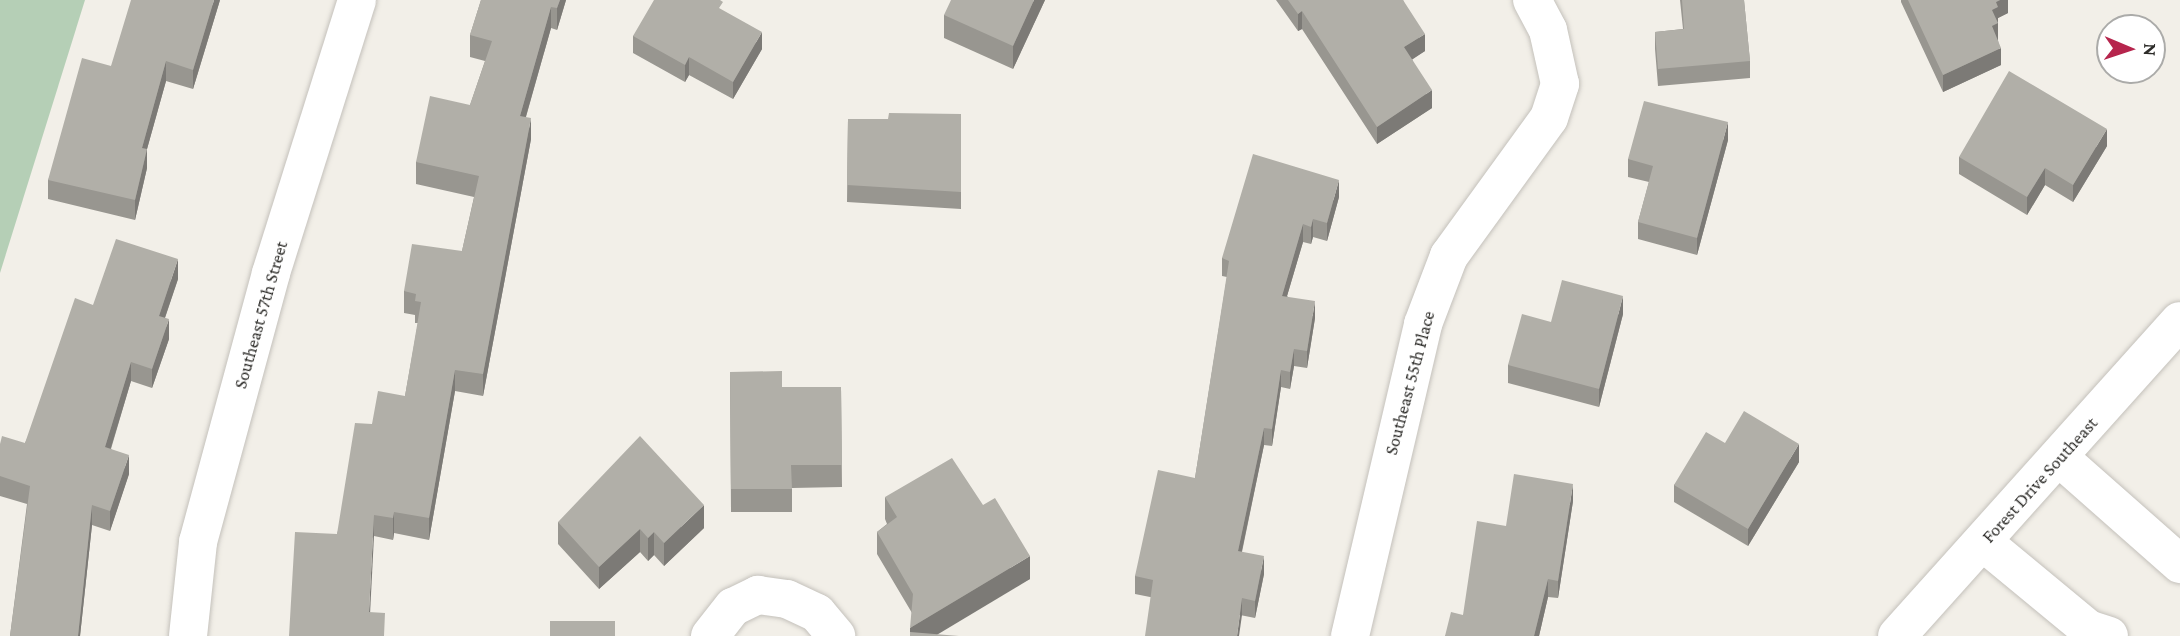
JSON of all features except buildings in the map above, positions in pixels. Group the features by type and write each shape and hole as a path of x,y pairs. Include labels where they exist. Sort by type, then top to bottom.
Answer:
{"street":[{"name":"Southeast 57th Street","path":"188,636 202,528 271,273 357,0"},
{"name":"Southeast 55th Place","path":"1350,636 1423,324 1449,256 1549,118 1560,83 1548,30 1532,0"},
{"name":"Forest Drive Southeast","path":"1897,636 2060,459 2180,321"},
{"path":"2060,459 2180,564"},
{"path":"1983,542 2088,629 2109,636"},
{"path":"710,636 733,607 758,595 787,599 817,613 836,636"}],"green space":[{"path":"0,0 85,0 0,273"}]}
